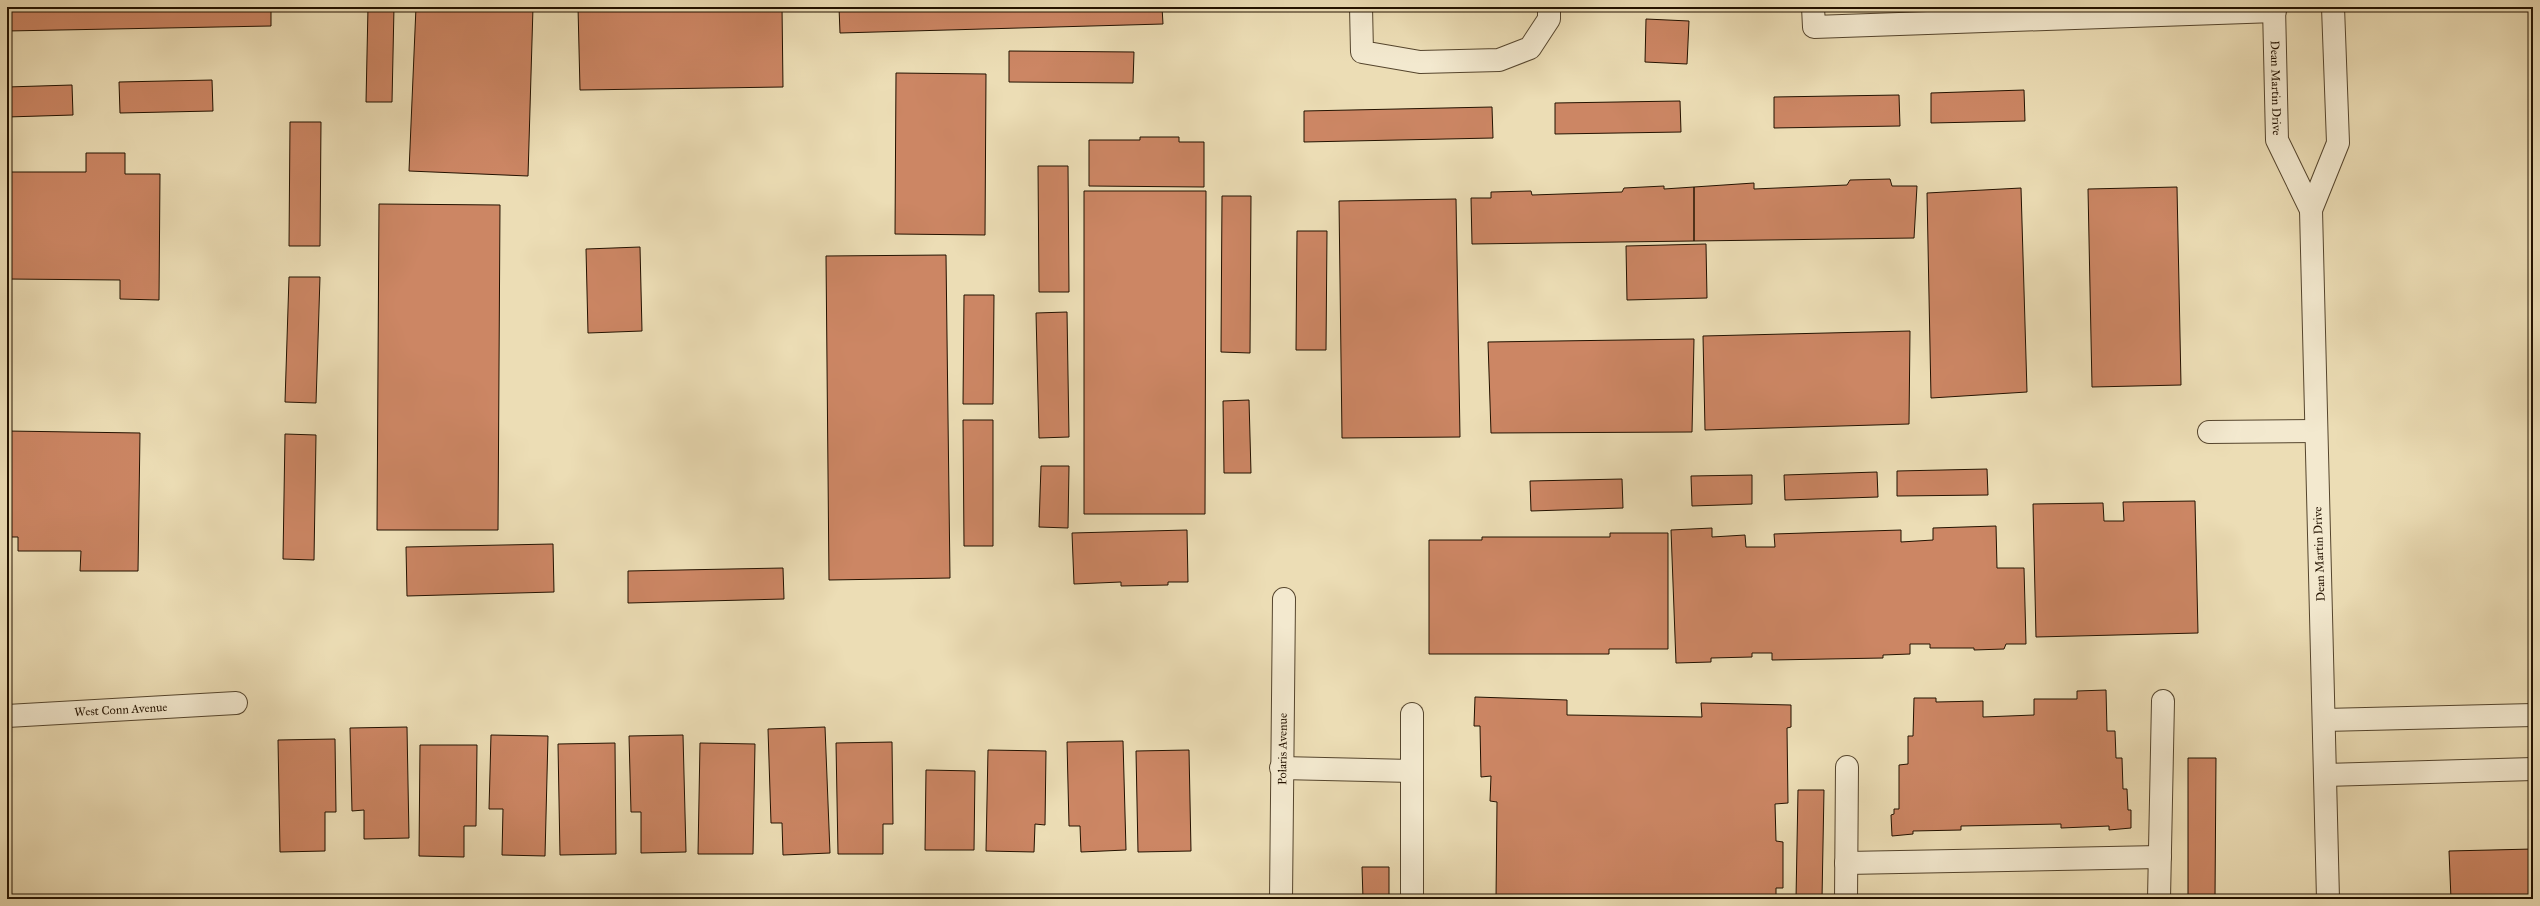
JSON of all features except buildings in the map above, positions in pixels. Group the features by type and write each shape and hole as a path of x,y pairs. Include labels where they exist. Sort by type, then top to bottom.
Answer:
{"street":[{"path":"1361,7 1362,52 1420,62 1500,60 1530,48 1549,20 1549,7"},
{"path":"1813,7 1814,27 2160,10 2275,9"},
{"name":"Dean Martin Drive","path":"2328,899 2311,210 2338,143 2333,7"},
{"name":"Dean Martin Drive","path":"2275,9 2277,140 2311,210"},
{"path":"2209,432 2316,431"},
{"name":"Polaris Avenue","path":"1281,899 1281,768 1284,599"},
{"path":"2160,899 2163,701"},
{"name":"West Conn Avenue","path":"7,716 236,703"},
{"path":"1412,714 1412,899"},
{"path":"2324,720 2533,715"},
{"path":"1846,899 1847,767"},
{"path":"1281,768 1412,770"},
{"path":"2325,775 2533,769"},
{"path":"1846,863 2160,857"}]}
